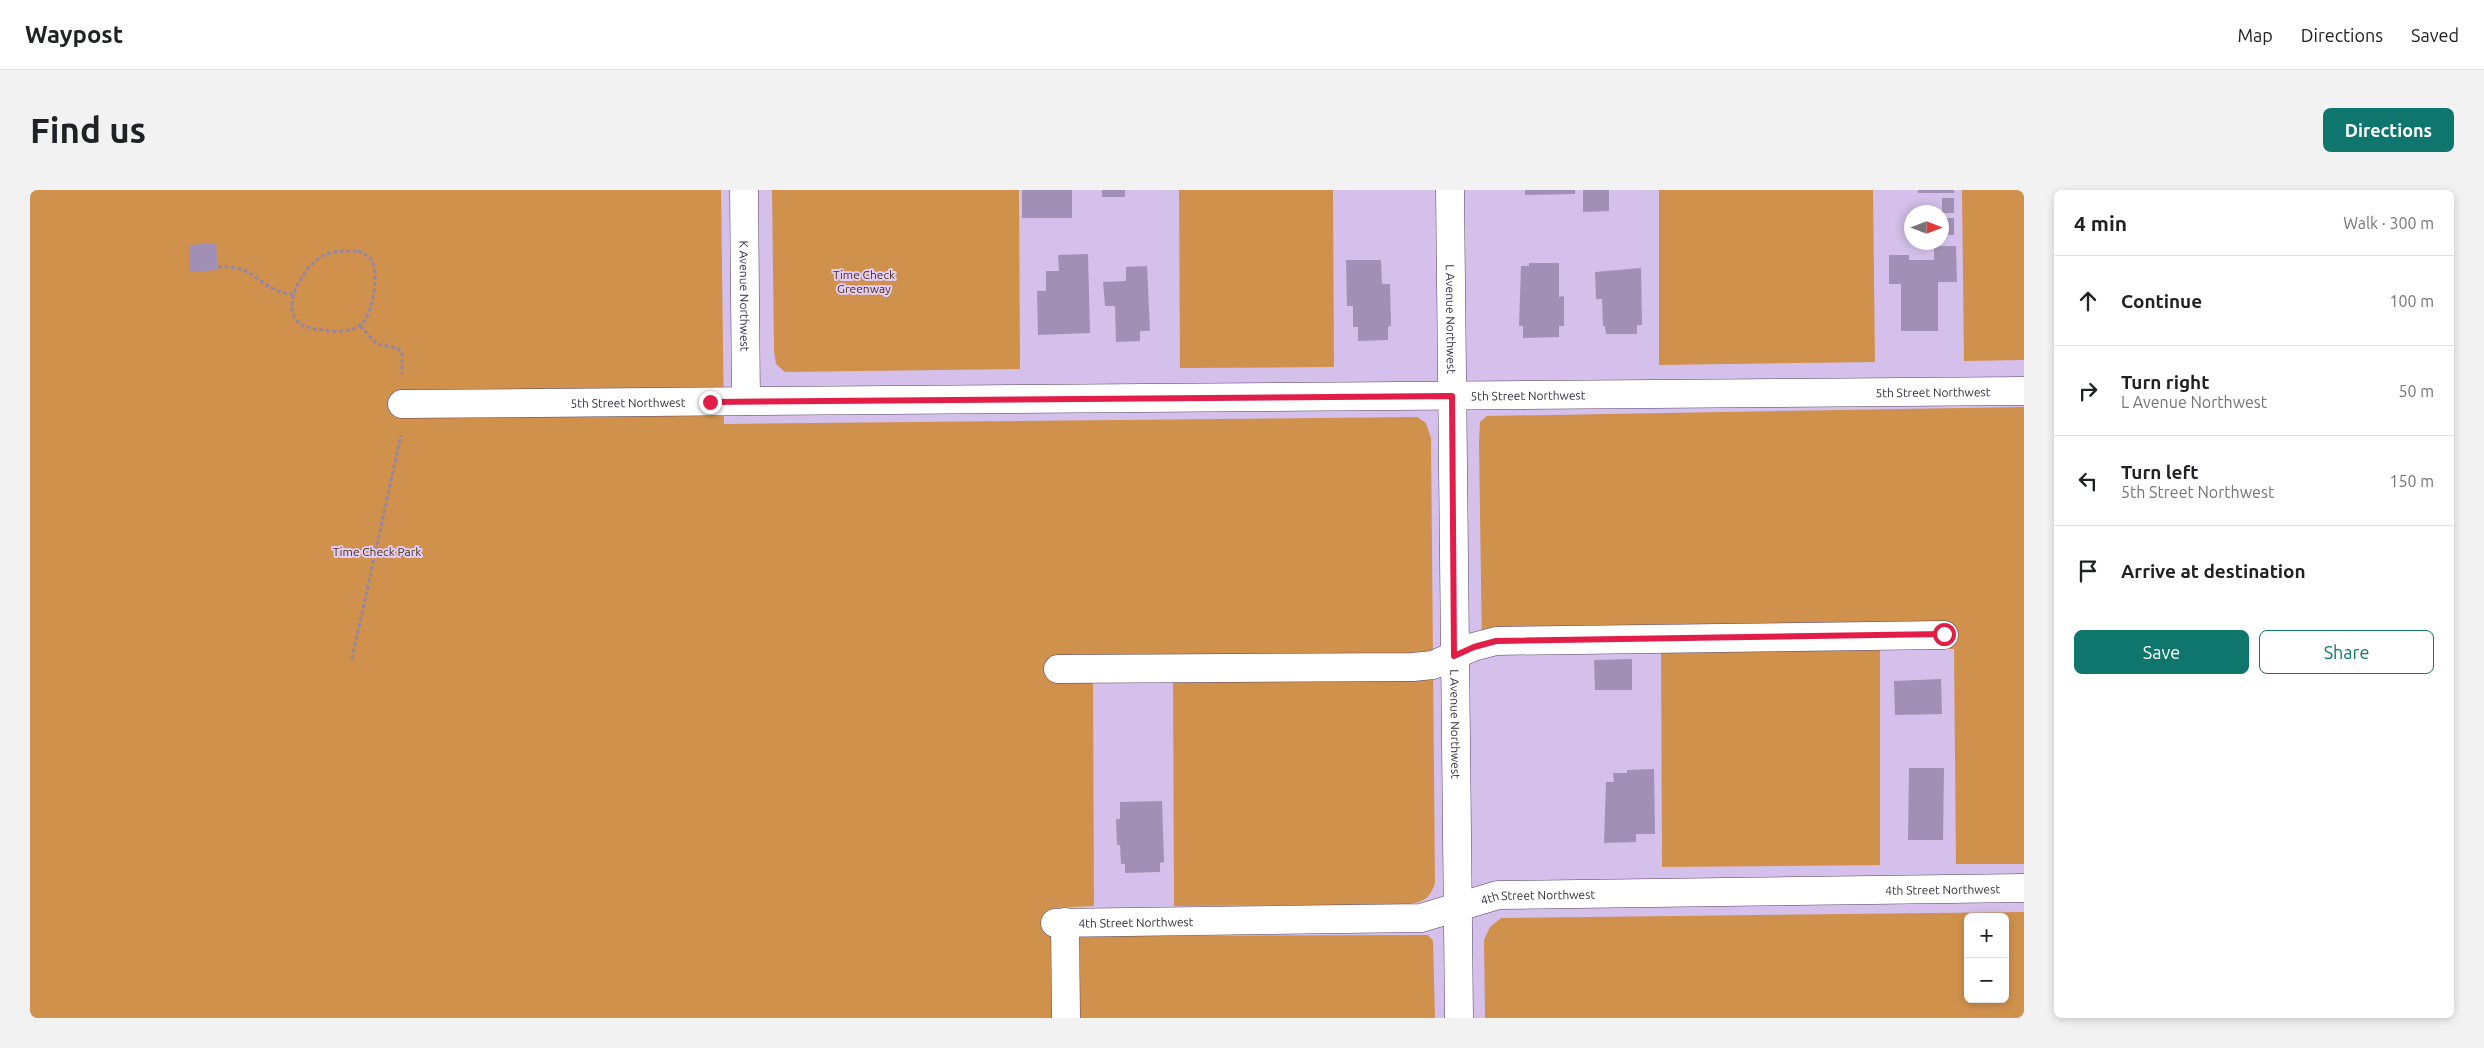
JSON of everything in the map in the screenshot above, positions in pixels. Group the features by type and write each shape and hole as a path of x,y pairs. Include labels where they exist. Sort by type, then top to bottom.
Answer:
{"street":[{"name":"K Avenue Northwest","path":"744,190 746,401"},
{"name":"L Avenue Northwest","path":"1450,190 1459,1018"},
{"name":"5th Street Northwest","path":"402,404 2024,391"},
{"path":"1058,669 1413,666 1433,665 1474,647 1496,641 1944,634"},
{"name":"4th Street Northwest","path":"1066,1018 1060,922 1421,918 1498,895 2024,888"}],"path":[{"path":"347,251 366,254 372,260 375,270 374,294 371,307 360,326 349,330 322,330 302,326 296,320 293,311 293,294 305,271 322,256 334,252 347,251"},
{"path":"218,267 240,268 252,272 271,290 293,294"},
{"path":"352,659 403,425 402,352 397,348 377,344 360,326"}],"green space":[{"name":"Time Check Park","path":"30,190 721,190 724,424 1417,417 1426,423 1431,438 1435,883 1428,897 1406,905 1174,906 1173,676 1093,677 1094,906 1054,908 1053,936 1428,935 1433,941 1435,1018 30,1018"},
{"name":"Time Check Greenway","path":"772,190 1019,190 1020,369 785,372 776,364 774,351"},
{"path":"1179,190 1333,190 1334,367 1180,368"},
{"path":"1659,190 1873,190 1875,362 1659,365"},
{"path":"1962,190 2024,190 2024,360 1964,361"},
{"path":"2024,407 2024,864 1956,864 1954,649 1880,649 1880,865 1662,867 1661,650 1482,653 1479,442 1480,422 1487,416"},
{"path":"2024,912 2024,1018 1485,1018 1484,940 1490,927 1501,918"}],"building":[{"path":"1022,190 1072,190 1072,218 1022,218"},
{"path":"1102,190 1125,190 1125,197 1102,197"},
{"path":"1525,190 1575,190 1575,194 1525,195"},
{"path":"1583,190 1609,190 1609,211 1583,212"},
{"path":"1918,190 1954,190 1954,193 1918,193"},
{"path":"1942,198 1954,198 1954,213 1949,213 1949,205 1942,205"},
{"path":"1949,218 1954,218 1954,235 1949,235"},
{"path":"216,243 218,270 190,272 189,245"},
{"path":"1949,246 1956,246 1957,282 1938,282 1938,331 1901,331 1901,284 1889,284 1889,255 1909,255 1909,260 1934,260 1934,250 1949,250"},
{"path":"1088,254 1090,333 1038,335 1037,291 1046,291 1046,271 1059,271 1058,255"},
{"path":"1346,260 1381,260 1382,284 1390,284 1391,326 1388,327 1388,340 1358,341 1358,327 1353,327 1353,306 1347,306"},
{"path":"1529,263 1559,263 1559,297 1564,296 1564,326 1559,326 1559,337 1523,338 1523,326 1519,326 1521,266 1529,266"},
{"path":"1147,266 1150,331 1140,331 1140,341 1116,342 1115,306 1105,306 1103,282 1126,281 1126,267"},
{"path":"1641,268 1642,325 1637,325 1637,334 1606,334 1605,326 1603,326 1602,299 1596,299 1595,272"},
{"path":"1632,659 1632,690 1595,690 1594,660"},
{"path":"1941,679 1942,714 1895,715 1894,681"},
{"path":"1909,768 1944,768 1943,840 1908,840"},
{"path":"1654,769 1655,834 1636,834 1636,842 1604,843 1606,782 1614,782 1613,773 1627,773 1627,770"},
{"path":"1162,801 1164,862 1160,863 1160,872 1125,873 1125,864 1121,864 1120,845 1117,845 1116,819 1120,819 1120,802"}],"route":[{"path":"710,402 1452,396 1454,656 1474,647 1496,641 1944,634"}]}
